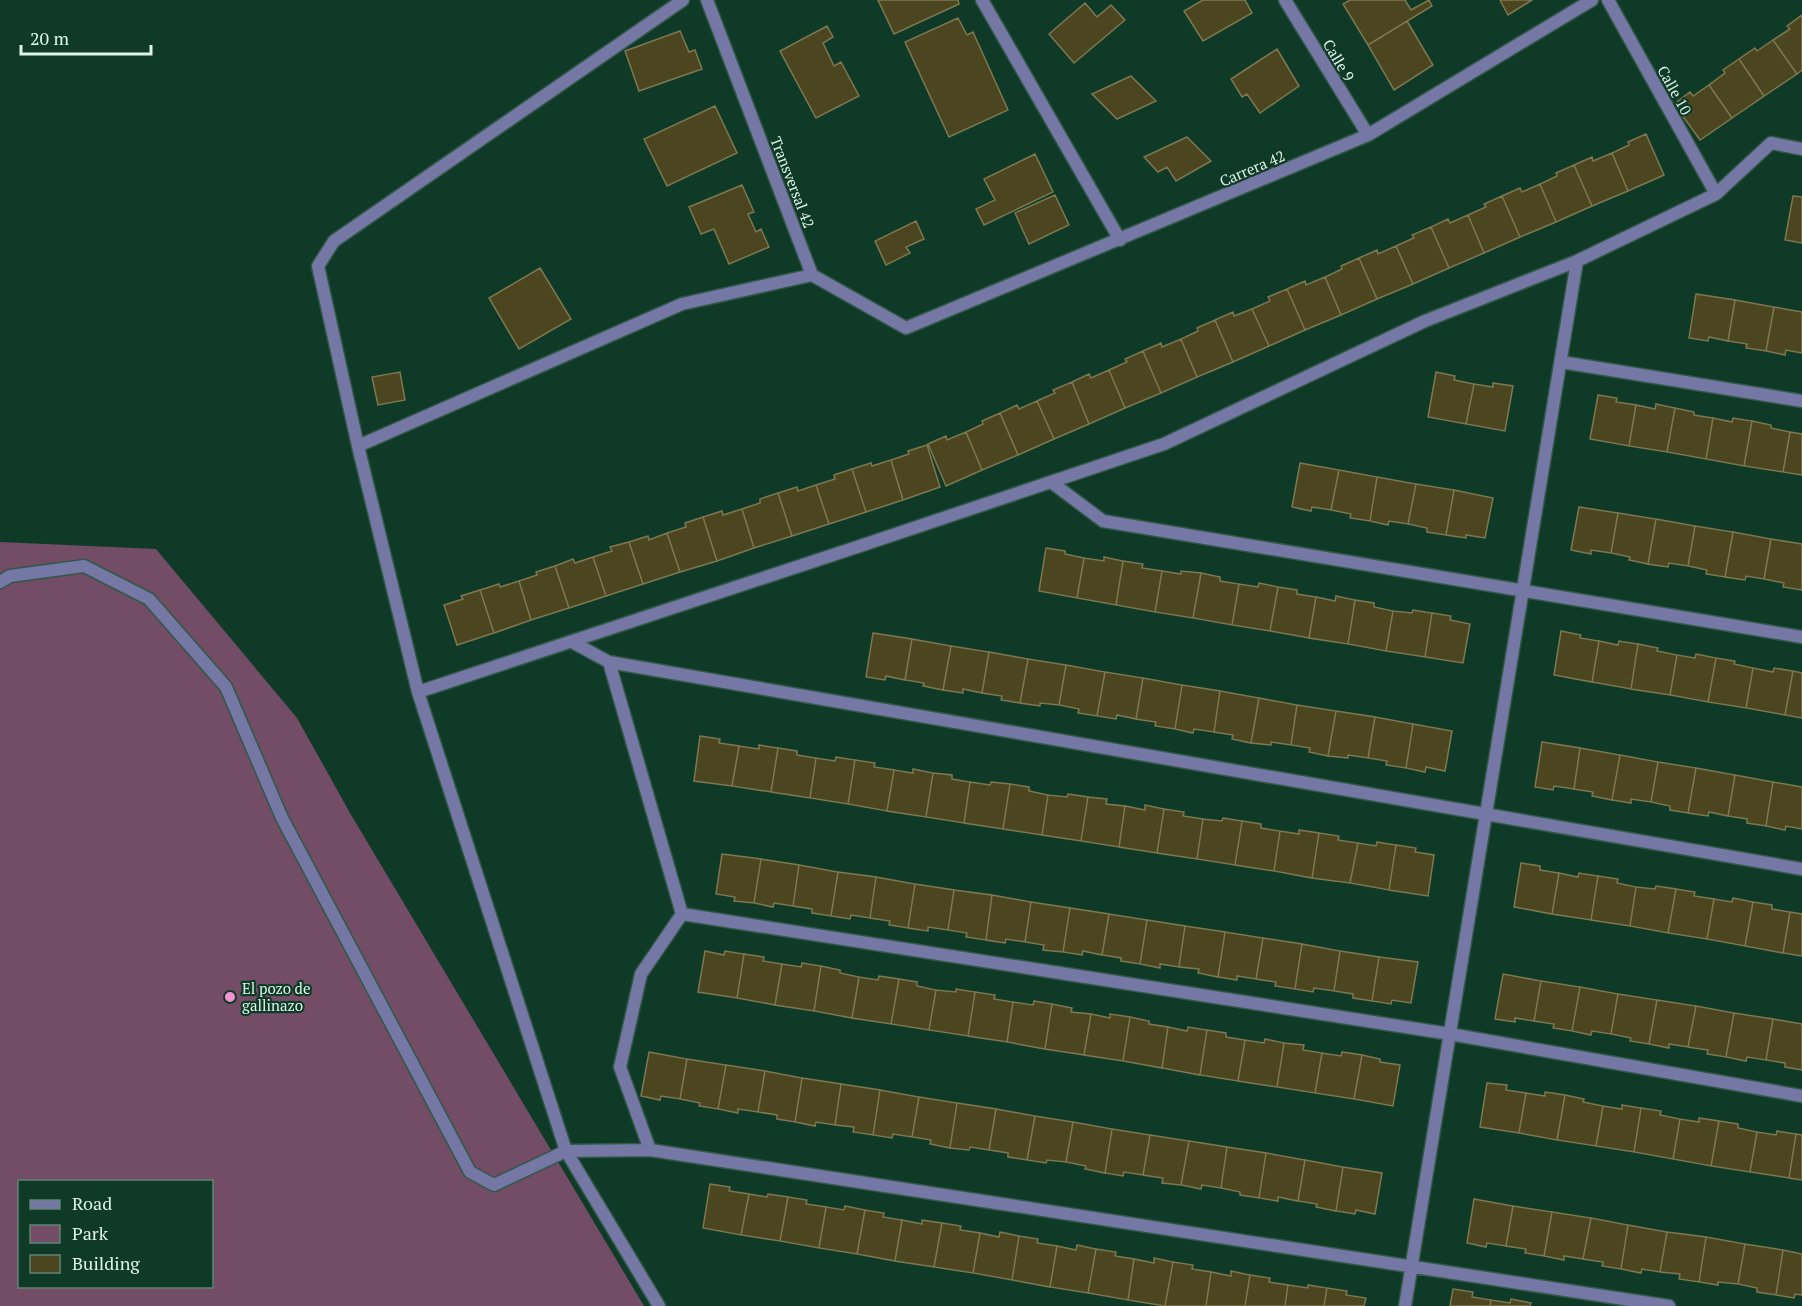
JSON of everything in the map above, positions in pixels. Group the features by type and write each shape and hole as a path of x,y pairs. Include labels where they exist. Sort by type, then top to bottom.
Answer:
{"street":[{"path":"659,1306 566,1151 418,692 358,447 318,266 334,241 683,0"},
{"name":"Transversal 42","path":"706,0 812,275"},
{"path":"982,0 1120,240"},
{"name":"Calle 9","path":"1286,0 1368,135"},
{"name":"Carrera 42","path":"812,275 906,328 1368,135 1592,0"},
{"name":"Calle 10","path":"1608,0 1716,194"},
{"path":"418,692 1164,444 1425,321 1577,261 1716,194 1772,143 1802,149"},
{"path":"1405,1306 1577,261"},
{"path":"358,447 682,304 812,275"},
{"path":"1561,362 1802,401"},
{"path":"1051,482 1103,521 1802,637"},
{"path":"0,582 10,576 84,566 149,599 226,687 282,818 470,1172 494,1185 566,1151 650,1150 1669,1306"},
{"path":"572,642 609,662 1802,869"},
{"path":"609,662 682,914"},
{"path":"650,1150 620,1067 641,974 682,914"},
{"path":"682,914 1450,1034 1802,1096"}],"green space":[{"name":"El pozo de gallinazo","path":"0,542 156,549 297,718 350,813 644,1306 0,1306"}],"building":[{"path":"878,0 958,0 959,4 894,34"},
{"path":"1203,0 1245,0 1252,13 1203,41 1184,11"},
{"path":"1350,0 1405,0 1411,10 1429,0 1432,6 1368,45 1343,4"},
{"path":"1500,0 1532,0 1508,15"},
{"path":"1085,3 1097,17 1111,5 1125,20 1074,63 1049,34"},
{"path":"1802,15 1802,70 1797,74 1773,40 1790,29 1787,26"},
{"path":"958,18 967,35 973,32 1008,110 949,137 905,42"},
{"path":"1407,21 1433,65 1394,90 1368,45"},
{"path":"827,26 833,37 823,43 834,66 841,62 859,96 816,118 780,51"},
{"path":"680,31 689,52 695,50 702,69 639,91 625,51"},
{"path":"1773,40 1797,74 1764,96 1739,59"},
{"path":"1277,49 1299,86 1260,113 1247,94 1242,97 1231,79"},
{"path":"1739,59 1764,96 1732,118 1709,85 1725,73 1723,70"},
{"path":"1131,76 1156,101 1117,119 1092,94"},
{"path":"1709,85 1732,118 1700,140 1674,104 1690,92 1693,96"},
{"path":"715,106 737,153 667,186 644,139"},
{"path":"1646,134 1664,175 1628,191 1612,153"},
{"path":"1187,137 1211,161 1176,181 1167,167 1158,172 1144,157"},
{"path":"1612,153 1628,191 1592,206 1574,165 1592,157 1593,161"},
{"path":"1035,154 1053,192 984,225 976,209 995,200 984,179"},
{"path":"1574,165 1592,206 1556,222 1540,184"},
{"path":"1540,184 1556,222 1520,237 1502,196 1520,188 1522,192"},
{"path":"742,185 754,212 748,214 756,232 761,229 769,247 729,264 714,229 701,234 689,207"},
{"path":"1055,195 1069,225 1029,244 1015,213"},
{"path":"1502,196 1520,237 1484,253 1468,215"},
{"path":"1793,196 1802,197 1802,243 1785,240"},
{"path":"1468,215 1484,253 1449,268 1431,227 1448,219 1450,223"},
{"path":"916,221 924,239 906,247 910,253 886,265 875,241"},
{"path":"1431,227 1449,268 1413,284 1396,246 1414,238 1412,235"},
{"path":"1396,246 1413,284 1377,299 1359,258 1377,250 1378,254"},
{"path":"1359,258 1377,299 1341,315 1325,277"},
{"path":"540,268 571,319 519,349 489,298"},
{"path":"1325,277 1341,315 1305,330 1287,289 1305,281 1306,285"},
{"path":"1287,289 1305,330 1269,346 1252,309 1270,301 1268,297"},
{"path":"1696,294 1735,300 1728,341 1709,337 1708,341 1689,338"},
{"path":"1735,300 1774,307 1766,351 1746,348 1747,344 1728,341"},
{"path":"1774,307 1802,312 1802,353 1786,350 1785,355 1766,351"},
{"path":"1252,309 1269,346 1233,362 1215,320 1233,312 1234,316"},
{"path":"1215,320 1233,362 1197,377 1181,339"},
{"path":"1181,339 1197,377 1161,393 1143,351 1161,343 1162,347"},
{"path":"1143,351 1161,393 1125,408 1109,370"},
{"path":"1109,370 1125,408 1089,424 1072,382 1089,374 1091,378"},
{"path":"400,372 405,400 378,405 372,377"},
{"path":"1436,372 1455,376 1454,380 1474,384 1466,424 1428,417"},
{"path":"1072,382 1089,424 1054,439 1037,401 1055,393 1053,390"},
{"path":"1493,383 1513,386 1505,431 1466,424 1474,384 1493,387"},
{"path":"1598,395 1617,398 1616,402 1636,405 1629,446 1590,439"},
{"path":"1037,401 1054,439 1018,455 1000,413 1017,405 1019,409"},
{"path":"1656,404 1675,408 1667,452 1629,446 1636,405 1655,409"},
{"path":"1675,408 1694,412 1694,415 1713,418 1706,459 1667,452"},
{"path":"1000,413 1018,455 982,470 966,432"},
{"path":"1713,418 1732,422 1733,418 1752,421 1744,466 1706,459"},
{"path":"1752,421 1790,432 1783,472 1744,466"},
{"path":"966,432 982,470 946,486 928,444 946,436 947,440"},
{"path":"1790,432 1802,434 1802,475 1783,472"},
{"path":"927,445 940,487 903,500 891,460"},
{"path":"891,460 903,500 866,512 852,469"},
{"path":"1300,463 1339,470 1331,510 1312,507 1311,511 1292,507"},
{"path":"852,469 866,512 829,524 816,485 835,479 834,475"},
{"path":"1339,470 1377,477 1370,521 1350,518 1351,514 1331,510"},
{"path":"1377,477 1416,484 1408,524 1389,521 1388,525 1370,521"},
{"path":"1416,484 1454,490 1446,535 1427,532 1427,528 1408,524"},
{"path":"816,485 829,524 792,536 778,493 797,487 798,491"},
{"path":"1454,490 1493,498 1485,538 1446,535"},
{"path":"778,493 792,536 754,548 742,509 760,503 760,499"},
{"path":"1579,507 1618,513 1611,553 1591,550 1591,554 1571,550"},
{"path":"742,509 754,548 717,561 703,517 722,511 723,515"},
{"path":"1618,513 1656,519 1648,564 1611,553"},
{"path":"703,517 717,561 680,572 667,533 686,527 685,523"},
{"path":"1656,519 1695,526 1688,566 1669,563 1668,567 1648,564"},
{"path":"1695,526 1733,532 1725,577 1706,574 1707,570 1688,566"},
{"path":"1733,532 1771,539 1764,579 1746,576 1745,580 1725,577"},
{"path":"667,533 680,572 643,584 629,542 648,536 649,540"},
{"path":"1771,539 1802,544 1802,590 1783,587 1784,583 1764,579"},
{"path":"629,542 643,584 606,596 593,557 612,551 610,547"},
{"path":"1046,548 1065,551 1065,554 1084,558 1077,598 1039,591"},
{"path":"593,557 606,596 569,608 555,566 573,559 575,563"},
{"path":"1104,557 1123,561 1116,605 1077,598 1084,558 1104,561"},
{"path":"1123,561 1143,564 1142,568 1162,571 1155,612 1116,605"},
{"path":"555,566 569,608 531,620 519,581"},
{"path":"1162,571 1181,574 1181,571 1201,573 1193,618 1155,612"},
{"path":"1201,573 1220,577 1220,581 1239,584 1232,625 1193,618"},
{"path":"519,581 531,620 494,633 480,590"},
{"path":"1259,583 1278,587 1270,631 1232,625 1239,584 1258,587"},
{"path":"1278,587 1297,590 1297,594 1316,597 1309,638 1270,631"},
{"path":"480,590 494,633 457,645 444,605"},
{"path":"1336,596 1355,600 1348,644 1309,638 1316,597 1335,601"},
{"path":"1355,600 1374,603 1374,607 1393,611 1386,651 1348,644"},
{"path":"1413,610 1432,613 1425,657 1386,651 1393,611 1412,613"},
{"path":"1432,613 1451,616 1450,620 1470,624 1463,663 1425,657"},
{"path":"1561,631 1581,635 1580,638 1599,641 1592,682 1554,675"},
{"path":"873,633 912,639 905,680 886,676 885,680 866,677"},
{"path":"912,639 951,646 943,690 923,686 924,683 905,680"},
{"path":"1599,641 1618,645 1619,641 1638,644 1631,689 1592,682"},
{"path":"1638,644 1677,655 1670,695 1631,689"},
{"path":"951,646 989,652 982,693 963,689 963,693 943,690"},
{"path":"989,652 1028,659 1020,703 1001,700 1002,696 982,693"},
{"path":"1696,654 1716,658 1708,702 1670,695 1677,655 1695,658"},
{"path":"1716,658 1735,661 1734,664 1753,668 1746,708 1708,702"},
{"path":"1028,659 1066,665 1059,705 1040,703 1040,706 1020,703"},
{"path":"1066,665 1105,672 1097,716 1078,713 1079,709 1059,705"},
{"path":"1753,668 1773,672 1774,668 1793,671 1785,715 1746,708"},
{"path":"1793,671 1802,673 1802,718 1785,715"},
{"path":"1105,672 1143,678 1136,719 1117,715 1116,719 1097,716"},
{"path":"1143,678 1182,685 1175,729 1155,726 1156,722 1136,719"},
{"path":"1182,685 1220,691 1214,732 1194,729 1193,733 1175,729"},
{"path":"1220,691 1259,698 1251,743 1232,739 1233,735 1214,732"},
{"path":"1259,698 1297,705 1291,745 1271,742 1271,745 1251,743"},
{"path":"1297,705 1336,711 1328,756 1309,752 1310,748 1291,745"},
{"path":"1336,711 1375,717 1368,758 1348,755 1348,758 1328,756"},
{"path":"1375,717 1413,724 1406,768 1386,765 1387,761 1368,758"},
{"path":"1413,724 1452,731 1445,771 1426,767 1425,772 1406,768"},
{"path":"700,736 720,739 719,743 739,746 732,786 694,781"},
{"path":"1542,742 1580,748 1574,789 1554,786 1553,790 1535,787"},
{"path":"759,745 778,748 771,792 732,786 739,746 759,749"},
{"path":"778,748 797,751 797,755 816,758 810,798 771,792"},
{"path":"1580,748 1620,755 1612,800 1592,796 1593,792 1574,789"},
{"path":"1620,755 1658,762 1651,802 1631,799 1631,803 1612,800"},
{"path":"836,757 855,760 848,804 810,798 816,758 835,761"},
{"path":"855,760 875,763 874,767 894,770 887,811 848,804"},
{"path":"1658,762 1696,768 1688,813 1670,810 1670,806 1651,802"},
{"path":"1696,768 1735,775 1728,816 1709,812 1708,816 1688,813"},
{"path":"913,769 933,773 926,817 887,811 894,770 913,773"},
{"path":"933,773 952,775 952,779 970,782 964,823 926,817"},
{"path":"1735,775 1773,782 1766,826 1747,823 1747,819 1728,816"},
{"path":"970,782 990,785 991,782 1010,784 1003,829 964,823"},
{"path":"1773,782 1802,787 1802,829 1786,826 1785,830 1766,826"},
{"path":"1010,784 1029,787 1029,791 1048,795 1042,835 1003,829"},
{"path":"1068,794 1088,797 1081,841 1042,835 1048,795 1067,797"},
{"path":"1088,797 1107,799 1106,804 1125,806 1119,847 1081,841"},
{"path":"1145,805 1164,809 1157,853 1119,847 1125,806 1145,810"},
{"path":"1164,809 1184,812 1183,816 1203,819 1197,859 1157,853"},
{"path":"1223,818 1242,821 1235,865 1197,859 1203,819 1222,821"},
{"path":"1242,821 1261,824 1261,828 1280,831 1274,871 1235,865"},
{"path":"1299,830 1319,833 1312,878 1274,871 1280,831 1299,834"},
{"path":"1319,833 1339,836 1338,840 1358,843 1350,883 1312,878"},
{"path":"1377,842 1396,845 1389,890 1350,883 1358,843 1376,846"},
{"path":"1396,845 1416,848 1415,852 1434,855 1428,896 1389,890"},
{"path":"722,854 761,859 754,903 734,901 735,897 716,894"},
{"path":"761,859 799,865 793,906 774,903 773,907 754,903"},
{"path":"1521,863 1540,866 1540,870 1559,873 1552,914 1514,907"},
{"path":"799,865 838,872 831,916 812,913 812,909 793,906"},
{"path":"838,872 876,877 870,918 851,915 850,919 831,916"},
{"path":"1559,873 1578,877 1579,873 1598,876 1591,920 1552,914"},
{"path":"1598,876 1618,879 1617,883 1636,887 1630,926 1591,920"},
{"path":"876,877 915,884 908,928 889,925 890,921 870,918"},
{"path":"915,884 954,890 948,930 928,927 928,931 908,928"},
{"path":"1656,886 1676,889 1668,933 1630,926 1636,887 1655,889"},
{"path":"1676,889 1695,892 1694,896 1714,899 1707,939 1668,933"},
{"path":"954,890 992,895 986,940 966,937 967,933 948,930"},
{"path":"992,895 1031,902 1025,942 1006,939 1005,943 986,940"},
{"path":"1733,898 1753,902 1745,946 1707,939 1714,899 1732,902"},
{"path":"1031,902 1070,908 1063,952 1043,950 1044,945 1025,942"},
{"path":"1753,902 1772,905 1772,909 1790,912 1783,953 1745,946"},
{"path":"1070,908 1109,914 1102,955 1083,951 1082,955 1063,952"},
{"path":"1790,912 1802,914 1802,956 1783,953"},
{"path":"1109,914 1147,920 1140,964 1102,955"},
{"path":"1147,920 1185,926 1179,967 1160,964 1160,968 1140,964"},
{"path":"1185,926 1225,932 1218,977 1198,973 1199,969 1179,967"},
{"path":"1225,932 1263,938 1256,979 1237,976 1237,980 1218,977"},
{"path":"1263,938 1302,944 1295,989 1275,986 1276,982 1256,979"},
{"path":"1302,944 1340,951 1334,991 1314,988 1313,992 1295,989"},
{"path":"705,951 724,955 725,951 744,954 737,998 698,992"},
{"path":"1340,951 1379,957 1372,1001 1353,998 1353,994 1334,991"},
{"path":"744,954 764,957 763,961 782,964 775,1005 737,998"},
{"path":"1379,957 1418,962 1411,1003 1392,1000 1391,1004 1372,1001"},
{"path":"802,963 821,966 814,1011 775,1005 782,964 801,967"},
{"path":"821,966 859,977 852,1018 814,1011"},
{"path":"1503,974 1541,981 1534,1021 1515,1018 1515,1022 1495,1019"},
{"path":"879,976 899,979 891,1024 852,1018 859,977 878,980"},
{"path":"899,979 917,982 917,986 936,990 929,1030 891,1024"},
{"path":"1541,981 1580,987 1572,1031 1553,1028 1554,1024 1534,1021"},
{"path":"1580,987 1618,994 1611,1034 1592,1031 1591,1035 1572,1031"},
{"path":"956,989 975,992 968,1036 929,1030 936,990 956,992"},
{"path":"975,992 995,995 994,999 1013,1002 1007,1042 968,1036"},
{"path":"1618,994 1657,1000 1649,1044 1630,1041 1631,1038 1611,1034"},
{"path":"1657,1000 1696,1006 1688,1047 1669,1044 1669,1048 1649,1044"},
{"path":"1034,1001 1052,1004 1045,1049 1007,1042 1013,1002 1033,1005"},
{"path":"1052,1004 1072,1008 1071,1012 1091,1014 1084,1055 1045,1049"},
{"path":"1696,1006 1734,1013 1726,1057 1707,1054 1708,1050 1688,1047"},
{"path":"1734,1013 1773,1019 1766,1060 1747,1057 1746,1061 1726,1057"},
{"path":"1091,1014 1110,1018 1110,1014 1130,1017 1123,1061 1084,1055"},
{"path":"1130,1017 1149,1021 1149,1024 1168,1027 1162,1068 1123,1061"},
{"path":"1773,1019 1802,1024 1802,1070 1785,1067 1785,1063 1766,1060"},
{"path":"1168,1027 1187,1031 1188,1027 1207,1030 1200,1075 1162,1068"},
{"path":"1207,1030 1226,1033 1226,1037 1245,1040 1238,1081 1200,1075"},
{"path":"1265,1039 1284,1043 1277,1087 1238,1081 1245,1040 1264,1043"},
{"path":"1284,1043 1304,1045 1303,1050 1322,1053 1315,1093 1277,1087"},
{"path":"649,1052 687,1059 680,1099 661,1096 660,1100 641,1096"},
{"path":"1342,1052 1362,1055 1354,1099 1315,1093 1322,1053 1341,1056"},
{"path":"1362,1055 1380,1059 1380,1062 1400,1065 1393,1106 1354,1099"},
{"path":"687,1059 726,1065 718,1109 699,1106 700,1103 680,1099"},
{"path":"726,1065 765,1071 758,1112 738,1109 738,1113 718,1109"},
{"path":"765,1071 802,1078 795,1122 777,1119 777,1115 758,1112"},
{"path":"802,1078 841,1084 835,1125 816,1122 815,1126 795,1122"},
{"path":"1487,1083 1507,1085 1506,1090 1526,1093 1519,1133 1480,1127"},
{"path":"841,1084 880,1090 873,1135 853,1132 854,1127 835,1125"},
{"path":"880,1090 919,1097 912,1137 893,1134 892,1138 873,1135"},
{"path":"1545,1092 1565,1095 1557,1140 1519,1133 1526,1093 1545,1096"},
{"path":"1565,1095 1603,1106 1596,1146 1557,1140"},
{"path":"919,1097 957,1103 950,1148 930,1144 931,1140 912,1137"},
{"path":"957,1103 996,1109 989,1150 970,1147 969,1150 950,1148"},
{"path":"1622,1105 1641,1108 1634,1152 1596,1146 1603,1106 1622,1109"},
{"path":"1641,1108 1661,1111 1660,1115 1680,1119 1673,1159 1634,1152"},
{"path":"996,1109 1035,1116 1027,1160 1008,1157 1008,1153 989,1150"},
{"path":"1035,1116 1073,1122 1066,1162 1047,1160 1046,1163 1027,1160"},
{"path":"1699,1118 1719,1121 1711,1166 1673,1159 1680,1119 1699,1122"},
{"path":"1719,1121 1738,1124 1738,1128 1757,1132 1750,1172 1711,1166"},
{"path":"1073,1122 1112,1129 1105,1173 1066,1162"},
{"path":"1112,1129 1150,1135 1143,1175 1124,1172 1123,1176 1105,1173"},
{"path":"1777,1131 1796,1134 1789,1178 1750,1172 1757,1132 1776,1135"},
{"path":"1796,1134 1802,1135 1802,1180 1789,1178"},
{"path":"1150,1135 1189,1141 1181,1185 1162,1183 1163,1178 1143,1175"},
{"path":"1189,1141 1227,1147 1221,1188 1202,1185 1201,1189 1181,1185"},
{"path":"1227,1147 1266,1153 1259,1198 1240,1195 1240,1192 1221,1188"},
{"path":"1266,1153 1305,1160 1298,1201 1278,1197 1278,1201 1259,1198"},
{"path":"1305,1160 1343,1167 1336,1211 1316,1207 1317,1204 1298,1201"},
{"path":"1343,1167 1382,1173 1375,1214 1356,1210 1355,1214 1336,1211"},
{"path":"710,1184 730,1187 729,1191 749,1194 741,1235 703,1228"},
{"path":"749,1194 788,1197 780,1241 741,1235"},
{"path":"788,1197 807,1200 806,1204 826,1207 819,1248 780,1241"},
{"path":"1474,1199 1513,1206 1506,1246 1487,1243 1486,1247 1467,1243"},
{"path":"845,1206 865,1210 857,1254 819,1248 826,1207 844,1210"},
{"path":"1513,1206 1552,1212 1544,1256 1525,1253 1526,1249 1506,1246"},
{"path":"865,1210 884,1213 883,1217 902,1220 895,1261 857,1254"},
{"path":"1552,1212 1591,1218 1583,1259 1564,1256 1564,1260 1544,1256"},
{"path":"1591,1218 1628,1225 1621,1269 1602,1266 1603,1262 1583,1259"},
{"path":"902,1220 922,1224 922,1220 942,1223 934,1267 895,1261"},
{"path":"942,1223 961,1226 960,1230 980,1233 973,1273 934,1267"},
{"path":"1628,1225 1667,1232 1660,1272 1642,1269 1641,1273 1621,1269"},
{"path":"1000,1232 1019,1236 1012,1280 973,1273 980,1233 999,1237"},
{"path":"1667,1232 1706,1237 1699,1282 1679,1279 1680,1274 1660,1272"},
{"path":"1019,1236 1038,1239 1037,1243 1057,1246 1050,1287 1012,1280"},
{"path":"1706,1237 1745,1244 1738,1284 1718,1282 1718,1285 1699,1282"},
{"path":"1745,1244 1783,1250 1776,1295 1757,1292 1757,1288 1738,1284"},
{"path":"1077,1245 1096,1249 1088,1293 1050,1287 1057,1246 1076,1250"},
{"path":"1096,1249 1116,1252 1115,1256 1134,1259 1128,1300 1088,1293"},
{"path":"1783,1250 1802,1254 1802,1295 1795,1294 1794,1298 1776,1295"},
{"path":"1154,1258 1173,1262 1165,1306 1128,1300 1134,1259 1154,1263"},
{"path":"1173,1262 1193,1265 1192,1269 1211,1272 1206,1306 1165,1306"},
{"path":"1231,1271 1250,1275 1245,1306 1206,1306 1211,1272 1231,1276"},
{"path":"1250,1275 1270,1278 1269,1282 1288,1285 1285,1306 1245,1306"},
{"path":"1288,1285 1327,1288 1324,1306 1285,1306"},
{"path":"1327,1288 1347,1291 1346,1295 1366,1298 1364,1306 1324,1306"},
{"path":"1453,1289 1473,1292 1472,1297 1491,1300 1490,1306 1450,1306"},
{"path":"1511,1299 1531,1303 1530,1306 1490,1306 1491,1300 1510,1303"}],"place":[{"name":"El pozo de gallinazo","path":"230,997"}]}
